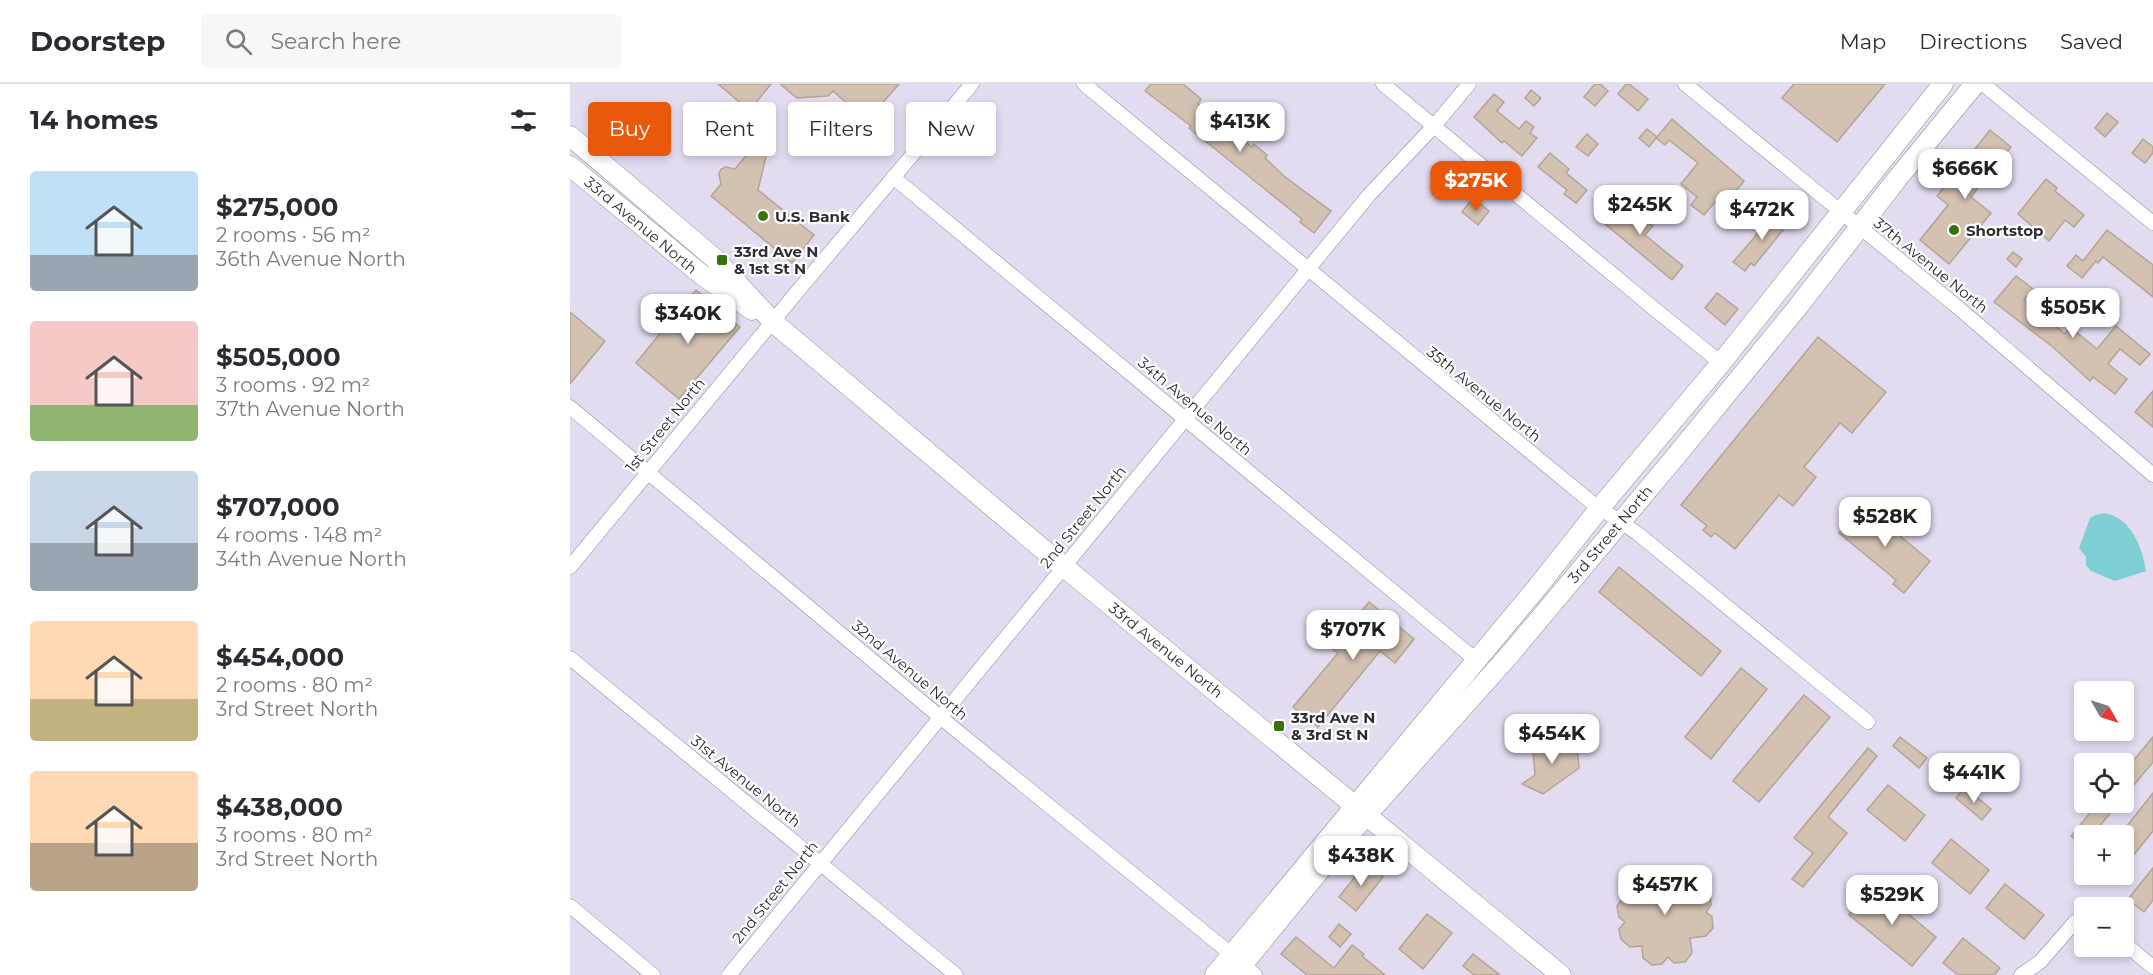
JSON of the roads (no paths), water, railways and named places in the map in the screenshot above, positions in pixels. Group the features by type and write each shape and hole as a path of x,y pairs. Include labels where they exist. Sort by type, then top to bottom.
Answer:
{"main road":[{"name":"3rd Street North","path":"1215,975 1241,967 1476,660 1722,363 1943,84"},
{"name":"3rd Street North","path":"1361,810 1511,653 1771,340 1975,84"},
{"name":"33rd Avenue North","path":"570,136 714,258 773,322 1064,567 1561,975"},
{"name":"33rd Avenue North","path":"570,166 718,288 773,322"}],"street":[{"name":"1st Street North","path":"570,567 972,84"},
{"name":"35th Avenue North","path":"1083,84 1599,509 1622,521 1756,628 1868,722"},
{"path":"1383,84 1722,363"},
{"name":"2nd Street North","path":"729,975 1369,195 1434,126 1468,84"},
{"name":"37th Avenue North","path":"1686,84 2151,469"},
{"path":"1983,84 2153,223"},
{"name":"34th Avenue North","path":"893,177 1476,660"},
{"name":"32nd Avenue North","path":"570,407 1241,967"},
{"name":"31st Avenue North","path":"570,658 956,975"},
{"path":"570,906 653,975"},
{"path":"2021,975 2040,962 2074,923"},
{"path":"2134,951 2153,967"}],"place":[{"name":"U.S. Bank","path":"763,216"},
{"name":"Shortstop","path":"1954,230"},
{"name":"33rd Ave N & 1st St N","path":"722,260"},
{"name":"33rd Ave N & 3rd St N","path":"1279,726"}]}
